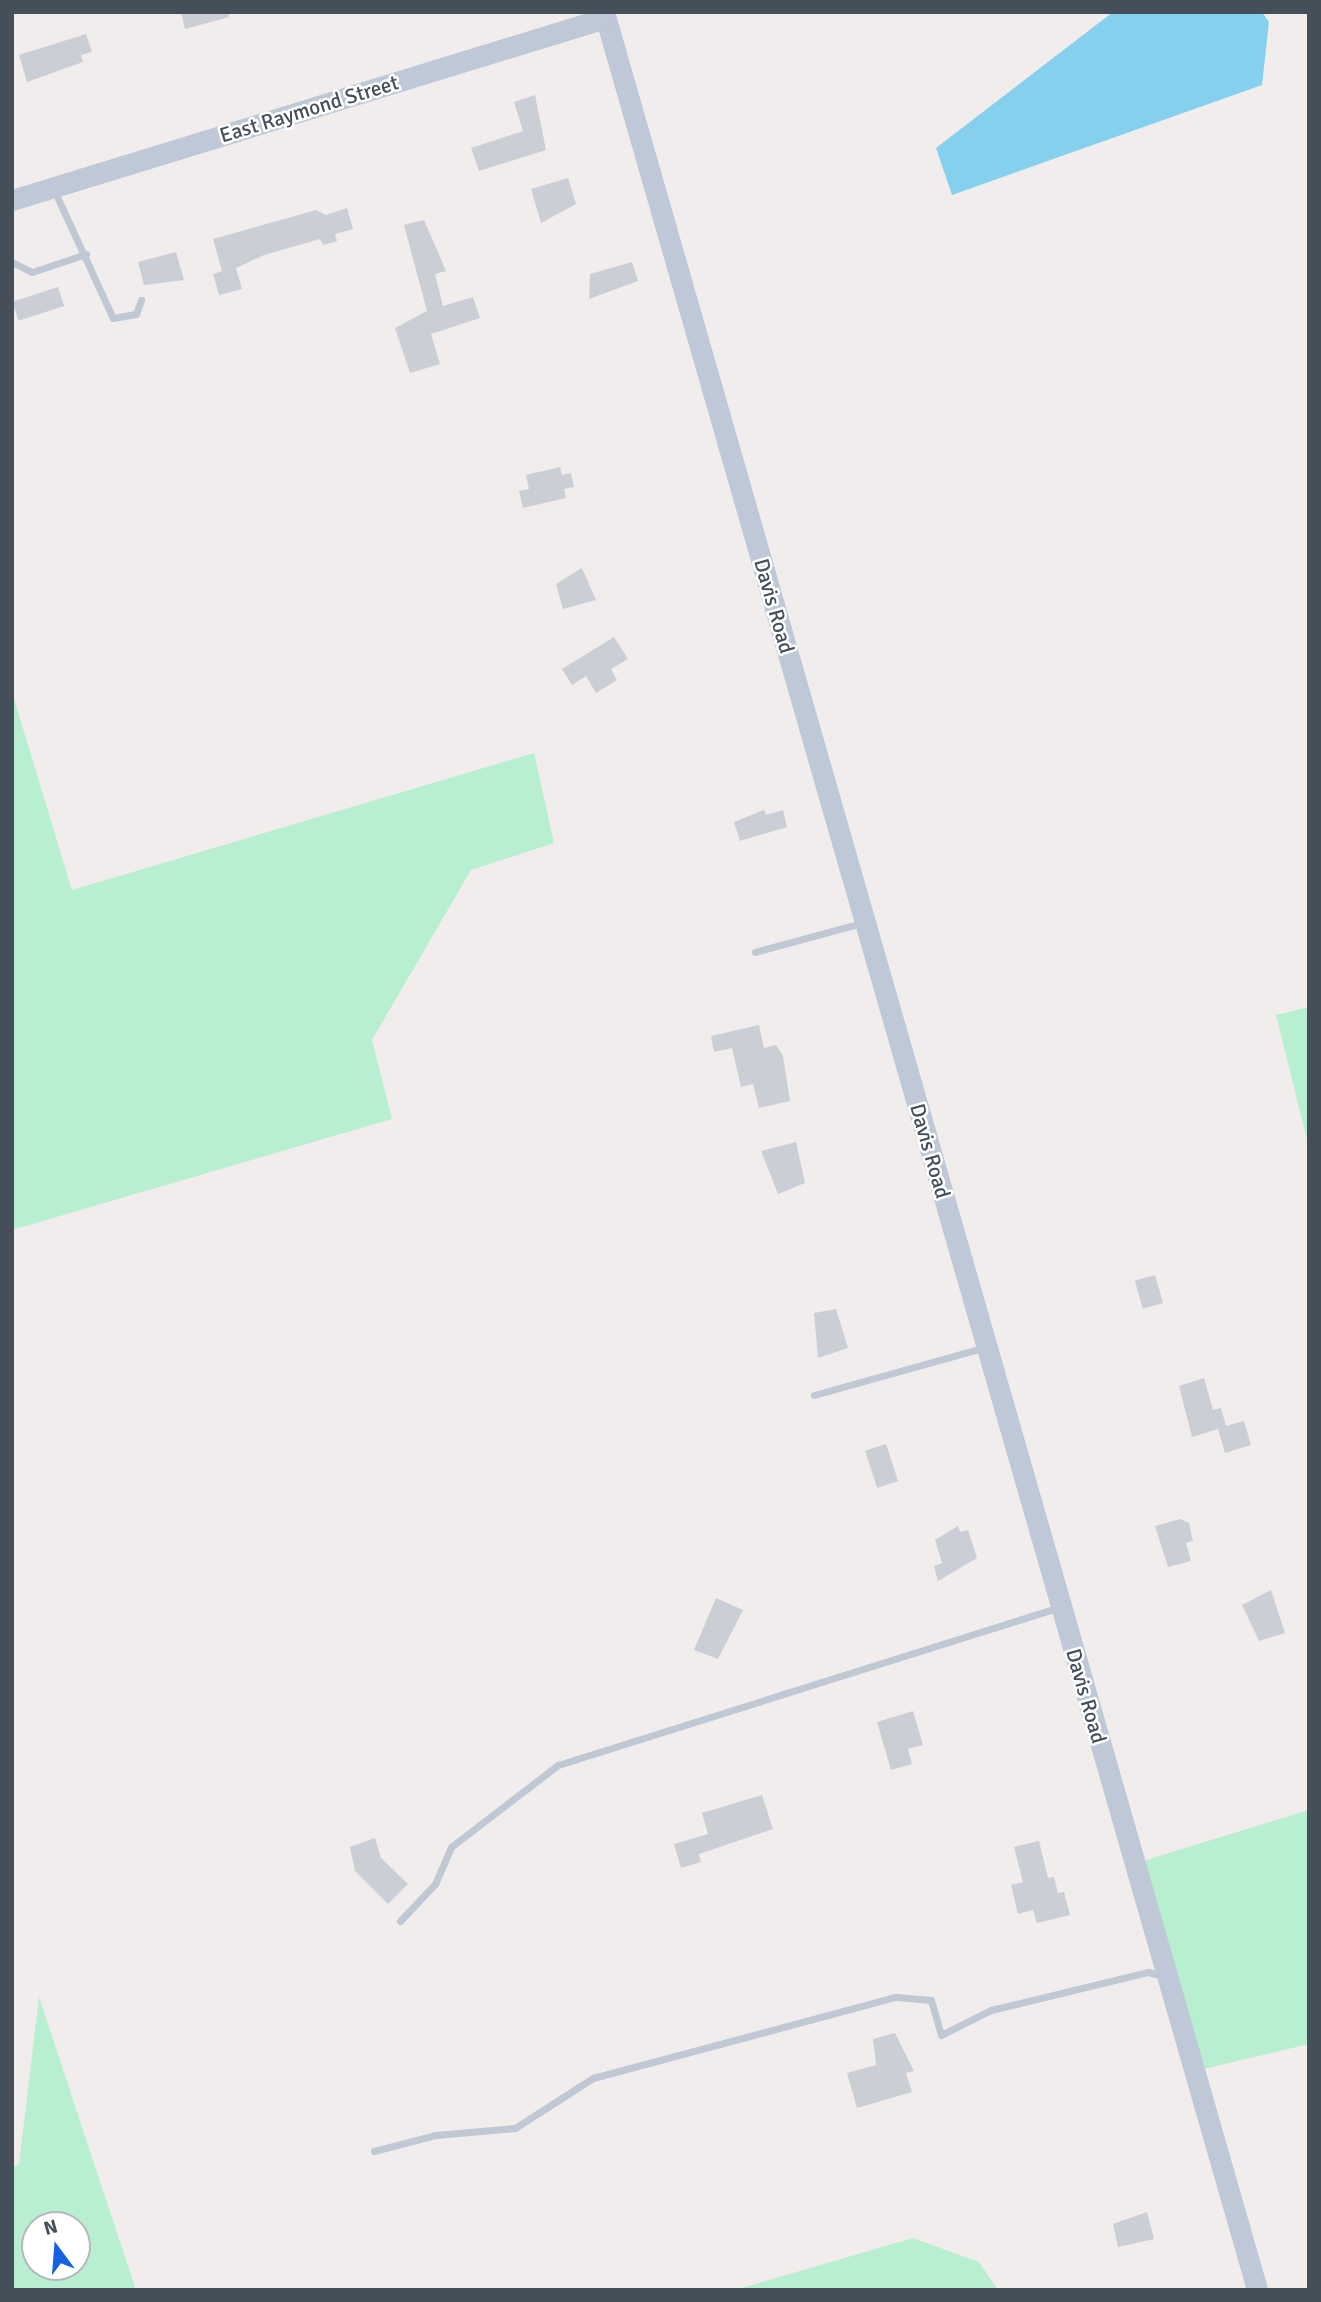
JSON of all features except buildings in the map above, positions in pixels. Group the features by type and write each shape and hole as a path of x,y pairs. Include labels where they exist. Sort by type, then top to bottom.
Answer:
{"street":[{"name":"East Raymond Street","path":"12,200 605,15"},
{"name":"Davis Road","path":"605,15 1257,2290"}],"lane":[{"path":"53,187 86,254 113,318 136,314 141,300"},
{"path":"12,262 32,272 86,254"},
{"path":"755,952 865,922"},
{"path":"814,1395 986,1347"},
{"path":"400,1921 435,1884 451,1847 558,1765 1061,1606"},
{"path":"374,2151 436,2135 515,2128 593,2078 896,1997 932,2000 941,2035 991,2010 1148,1972 1167,1977"}],"green space":[{"path":"12,692 72,890 534,753 554,843 471,870 372,1040 392,1119 12,1230"},
{"path":"1309,1007 1309,1148 1276,1015"},
{"path":"1309,1810 1309,2044 1204,2069 1143,1861"},
{"path":"39,1997 136,2290 12,2290 12,2167 19,2164"},
{"path":"913,2238 979,2262 998,2290 735,2290"}],"water":[{"path":"1113,12 1262,12 1269,22 1262,85 952,195 936,148"}]}
